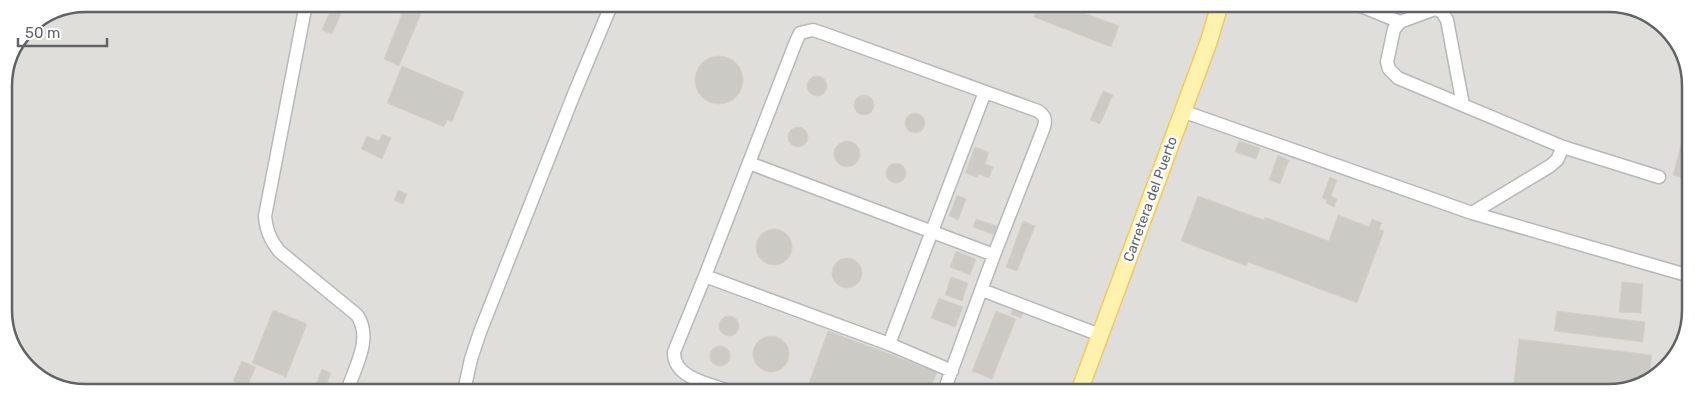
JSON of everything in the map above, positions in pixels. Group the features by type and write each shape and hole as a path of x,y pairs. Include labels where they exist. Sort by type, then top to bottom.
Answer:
{"main road":[{"name":"Carretera del Puerto","path":"1082,383 1209,41 1217,13"}],"lane":[{"path":"304,13 265,216 266,228 271,240 279,251 357,315 362,322 364,342 349,384"},
{"path":"466,384 471,358 480,332 608,13"},
{"path":"1378,13 1400,22"},
{"path":"1424,13 1400,22 1394,29 1387,62 1389,70 1398,78 1563,147 1659,177"},
{"path":"1443,13 1447,20 1463,105"},
{"path":"709,384 680,371 674,360 674,352 795,44 800,33 813,30 1038,111 1044,115 1045,120 947,383"},
{"path":"889,344 985,92"},
{"path":"1182,111 1472,213 1682,274"},
{"path":"1472,213 1550,166 1557,160 1563,147"},
{"path":"749,163 994,255"},
{"path":"705,276 889,344 952,371"},
{"path":"982,290 1100,335"}],"shaded area":[{"path":"77,13 1623,14 1645,22 1661,34 1675,54 1681,72 1681,324 1673,346 1657,365 1637,378 1613,383 87,384 72,382 54,376 34,362 20,342 14,324 13,82 15,67 20,54 38,31 50,22 63,16"}],"building":[{"path":"329,13 341,13 332,34 322,30"},
{"path":"399,13 421,13 399,66 384,59 402,14"},
{"path":"1035,13 1084,13 1119,26 1111,47 1034,17"},
{"path":"719,56 728,58 736,63 741,71 743,80 741,89 736,97 728,102 719,104 710,102 702,97 697,89 695,80 697,71 702,63 710,58"},
{"path":"402,66 464,92 452,122 447,120 444,127 387,103"},
{"path":"813,76 821,76 827,82 827,90 821,96 813,96 807,90 807,82"},
{"path":"1103,91 1113,95 1100,124 1090,120"},
{"path":"860,95 868,95 874,101 874,109 868,115 860,115 854,109 854,101"},
{"path":"911,113 919,113 925,119 925,127 919,133 911,133 905,127 905,119"},
{"path":"794,127 802,127 808,133 808,141 802,147 794,147 788,141 788,133"},
{"path":"382,134 391,138 382,159 361,149 367,136 379,141"},
{"path":"847,141 856,145 860,154 856,163 847,167 838,163 834,154 838,145"},
{"path":"1239,141 1260,148 1256,159 1235,152"},
{"path":"1682,142 1682,178 1673,175"},
{"path":"975,147 989,152 985,164 993,167 989,178 979,174 977,177 965,173"},
{"path":"1278,155 1289,160 1280,184 1269,180"},
{"path":"892,163 900,163 906,169 906,177 900,183 892,183 886,177 886,169"},
{"path":"1330,177 1337,180 1331,196 1337,199 1334,207 1326,203 1327,200 1322,198"},
{"path":"398,190 407,194 403,204 394,200"},
{"path":"957,195 966,199 958,220 949,216"},
{"path":"1198,196 1264,220 1265,217 1329,241 1338,215 1369,227 1372,219 1382,223 1379,229 1384,231 1357,303 1248,262 1246,266 1181,241"},
{"path":"976,219 997,226 994,235 973,227"},
{"path":"1023,221 1035,226 1017,271 1006,267"},
{"path":"774,229 781,230 787,234 791,240 791,254 787,260 781,264 774,265 767,264 761,260 757,254 756,247 757,240 761,234 767,230"},
{"path":"956,251 976,259 970,275 950,267"},
{"path":"847,258 857,263 862,273 857,283 847,288 837,283 832,273 837,263"},
{"path":"951,277 968,283 962,301 945,295"},
{"path":"1622,282 1643,284 1641,313 1619,312"},
{"path":"939,298 963,307 955,327 931,318"},
{"path":"1014,305 1024,309 1021,318 1011,314"},
{"path":"273,310 307,324 286,377 252,363"},
{"path":"996,311 1016,319 992,379 972,371"},
{"path":"1557,311 1645,322 1643,342 1554,331"},
{"path":"725,316 733,316 739,322 739,330 733,336 725,336 719,330 719,322"},
{"path":"828,331 937,372 932,383 809,384"},
{"path":"771,336 778,337 784,341 788,347 788,361 784,367 778,371 771,372 764,371 758,367 754,361 753,354 754,347 758,341 764,337"},
{"path":"1519,339 1652,355 1650,370 1637,378 1623,382 1514,383"},
{"path":"716,346 724,346 730,352 730,360 724,366 716,366 710,360 710,352"},
{"path":"242,361 256,367 248,384 237,384 233,381"},
{"path":"322,369 331,373 327,384 316,384"}]}
